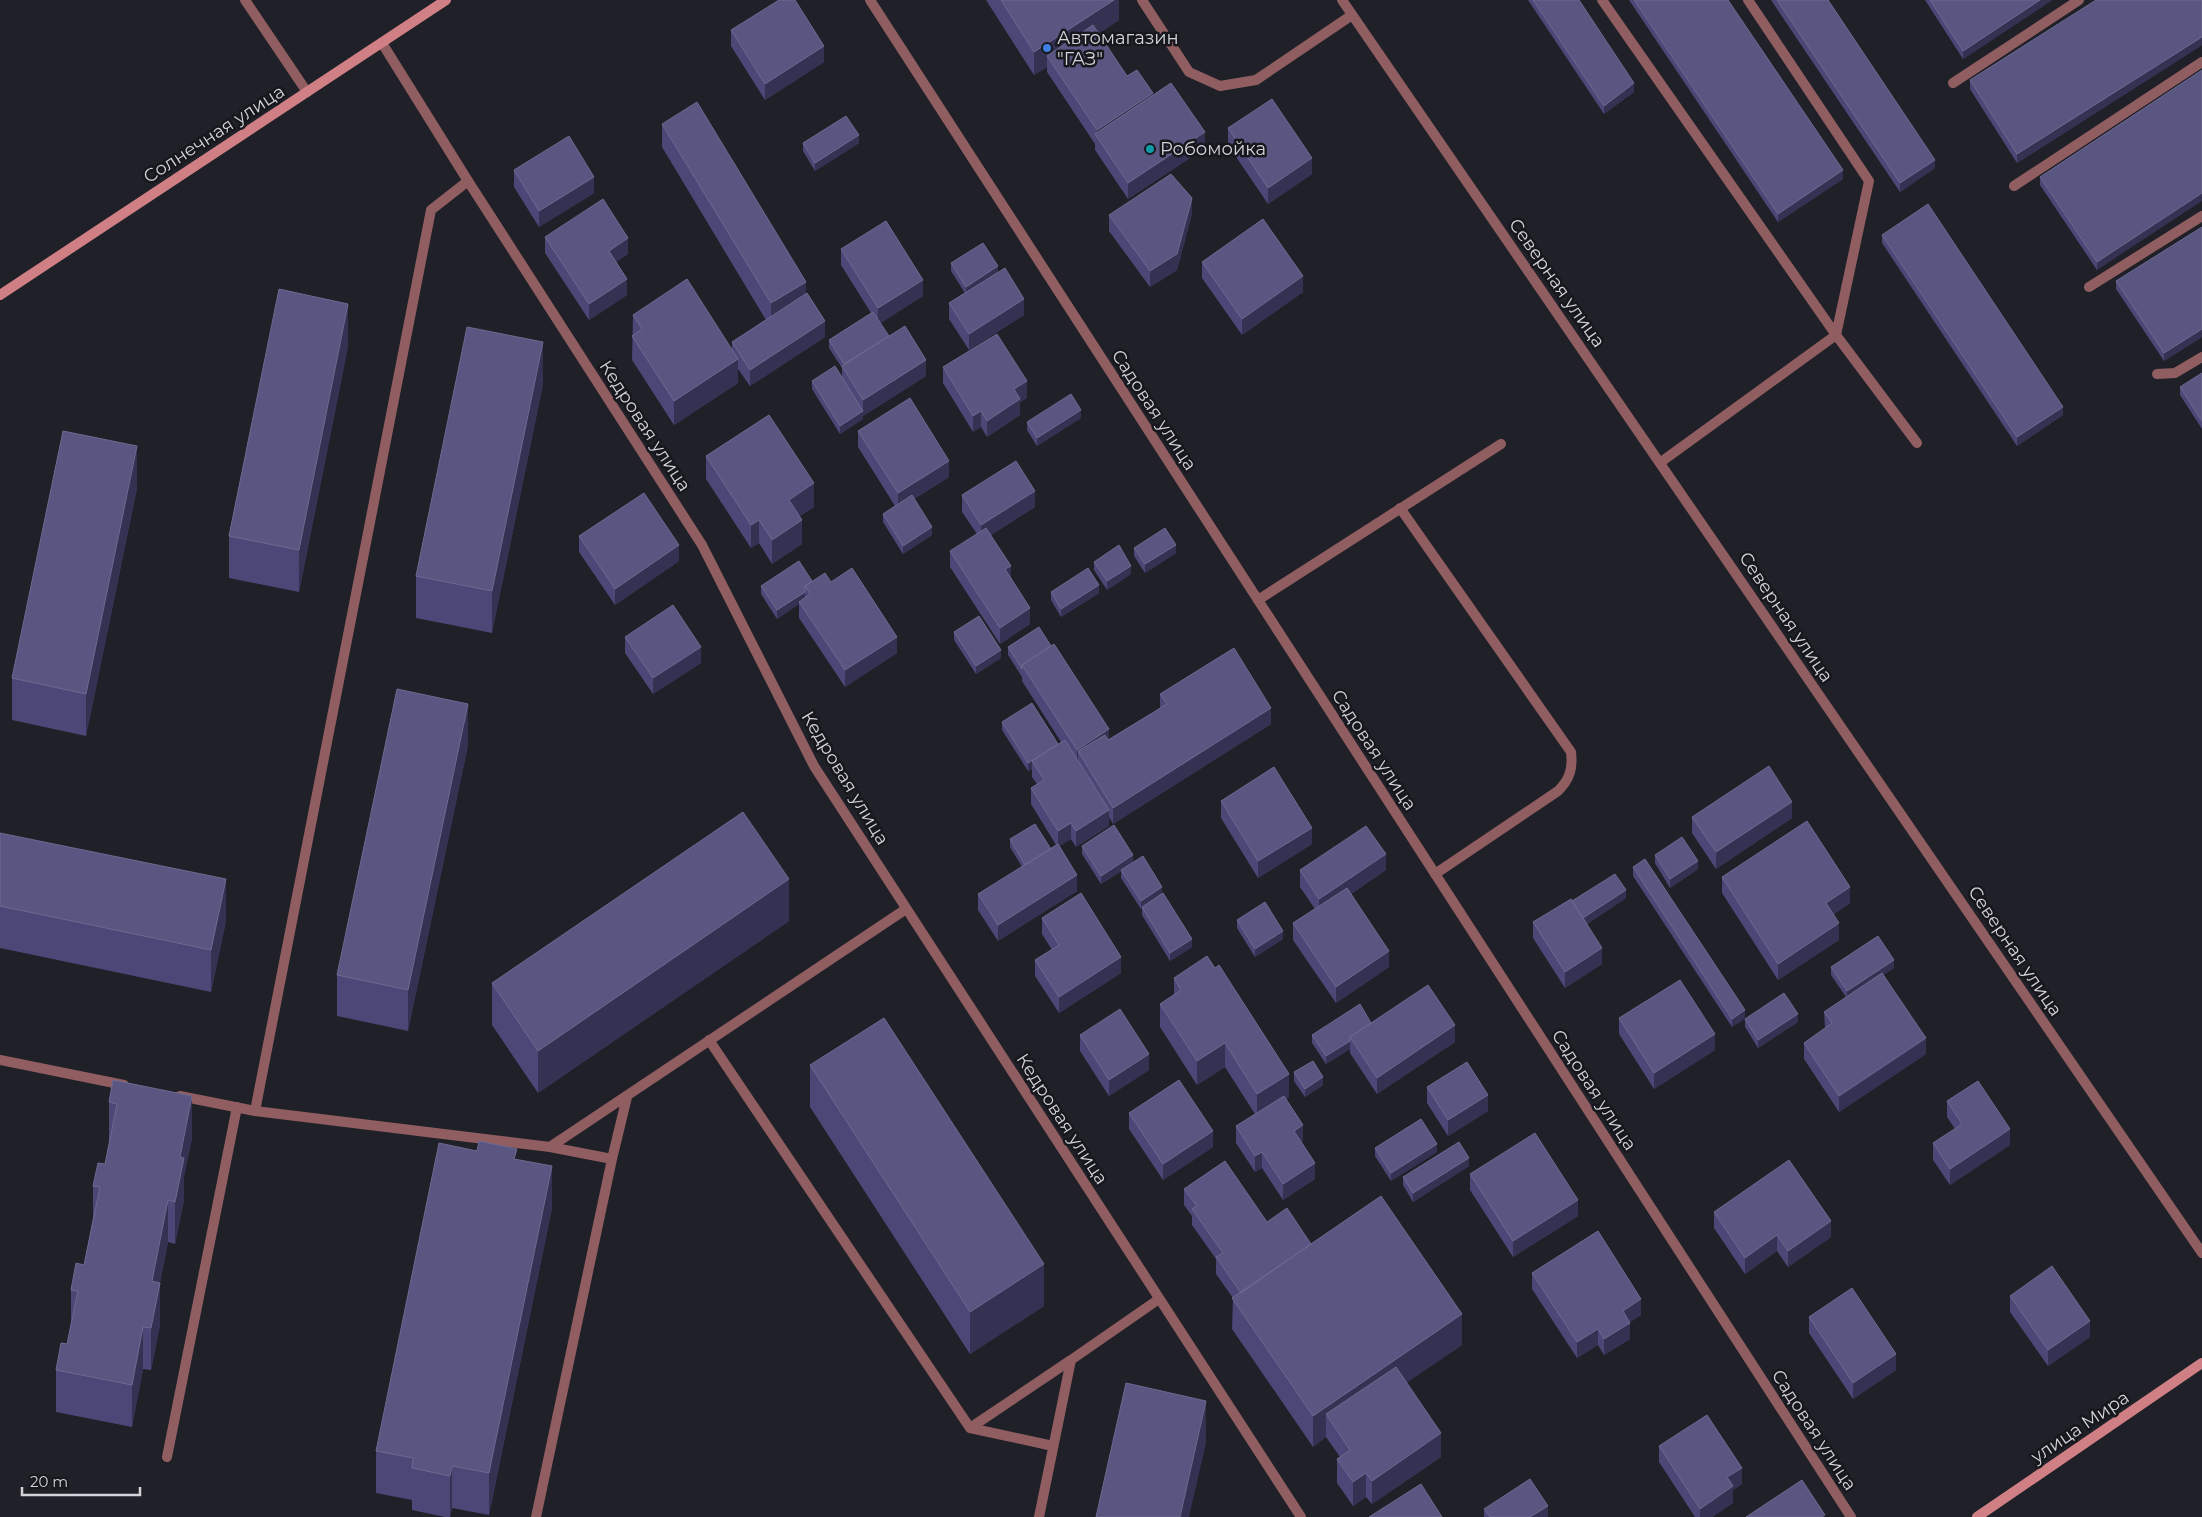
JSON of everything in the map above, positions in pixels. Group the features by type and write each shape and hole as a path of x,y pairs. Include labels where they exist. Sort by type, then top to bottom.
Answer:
{"street":[{"path":"245,0 308,92"},
{"name":"Солнечная улица","path":"0,295 446,0"},
{"name":"Садовая улица","path":"870,0 1851,1517"},
{"path":"1142,0 1189,72 1220,86 1256,80 1352,14"},
{"name":"Северная улица","path":"1342,0 1661,462 2202,1253"},
{"path":"1602,0 1836,335 1917,442"},
{"path":"1661,462 1836,335 1869,181 1748,0"},
{"path":"1953,82 2079,0"},
{"name":"Кедровая улица","path":"382,43 468,181 702,545 814,766 1301,1517"},
{"path":"2014,186 2202,62"},
{"path":"255,1111 431,210 468,181"},
{"path":"2089,287 2202,216"},
{"path":"2157,374 2175,373 2202,357"},
{"path":"1258,600 1501,444"},
{"path":"1400,508 1571,752 1573,766 1566,783 1558,791 1435,874"},
{"path":"550,1147 906,909"},
{"path":"709,1040 970,1428 1053,1446"},
{"path":"0,1060 133,1086"},
{"path":"171,1094 255,1111 550,1147 612,1159"},
{"path":"536,1517 612,1159 627,1097"},
{"path":"167,1457 237,1107"},
{"path":"970,1428 1159,1299"},
{"path":"1039,1517 1071,1360"},
{"name":"улица Мира","path":"1977,1517 2202,1363"}],"building":[{"path":"779,0 795,0 824,46 765,84 731,30"},
{"path":"1001,0 1114,0 1034,52"},
{"path":"1533,0 1579,0 1634,83 1604,106"},
{"path":"1634,0 1728,0 1843,170 1778,214"},
{"path":"1777,0 1828,0 1935,160 1900,183"},
{"path":"1930,0 2040,0 1963,51"},
{"path":"2096,0 2202,0 2202,37 2017,154 1970,80"},
{"path":"1093,25 1127,76 1137,70 1153,93 1097,130 1047,56"},
{"path":"2202,70 2202,193 2097,262 2040,177"},
{"name":"Робомойка","path":"1171,83 1205,132 1128,183 1095,134"},
{"path":"1272,99 1312,158 1268,188 1228,128"},
{"path":"697,102 806,282 771,303 662,124"},
{"path":"846,116 859,135 815,163 803,143"},
{"path":"569,136 594,177 539,211 514,170"},
{"path":"1171,174 1192,198 1177,254 1150,271 1109,215"},
{"path":"603,199 628,238 609,251 627,279 589,304 545,237"},
{"path":"1928,204 2063,407 2017,437 1882,235"},
{"path":"1263,219 1303,276 1242,319 1202,262"},
{"path":"886,221 923,280 878,308 841,249"},
{"path":"2202,227 2202,329 2164,353 2116,281"},
{"path":"983,243 998,266 966,287 951,263"},
{"path":"1005,268 1024,299 969,334 949,303"},
{"path":"687,279 738,359 674,401 632,336 642,329 633,315"},
{"path":"279,289 348,304 299,550 229,536"},
{"path":"807,293 825,321 750,370 732,342"},
{"path":"873,312 889,336 844,364 829,340"},
{"path":"905,326 926,360 863,400 842,366"},
{"path":"467,327 543,342 492,591 416,576"},
{"path":"997,334 1027,381 1014,389 1020,399 987,421 981,411 973,416 943,367"},
{"path":"835,366 863,411 840,426 812,381"},
{"path":"2202,373 2202,421 2180,387"},
{"path":"1071,394 1081,410 1037,438 1027,422"},
{"path":"910,398 949,461 898,493 858,431"},
{"path":"769,415 814,483 789,500 802,520 772,540 759,520 751,525 706,456"},
{"path":"63,431 137,446 86,694 12,678"},
{"path":"1016,461 1035,491 981,525 962,495"},
{"path":"644,493 679,545 615,589 579,536"},
{"path":"912,495 932,527 903,546 883,514"},
{"path":"986,528 1011,566 1005,569 1030,608 1000,628 950,551"},
{"path":"1165,528 1176,545 1145,564 1134,548"},
{"path":"1119,545 1131,566 1107,581 1094,562"},
{"path":"799,561 812,581 805,586 805,592 777,610 761,586"},
{"path":"852,568 897,637 845,670 799,602 810,594 805,586 825,573 831,582"},
{"path":"1088,568 1099,585 1061,609 1051,592"},
{"path":"673,605 701,647 653,678 625,637"},
{"path":"979,616 1001,650 976,666 954,632"},
{"path":"1039,627 1051,646 1022,665 1022,669 1008,647"},
{"path":"1054,644 1109,729 1077,750 1022,665"},
{"path":"1234,648 1271,708 1113,808 1078,751 1105,735 1108,740 1167,704 1160,694"},
{"path":"397,689 468,704 408,990 337,975"},
{"path":"1032,703 1058,744 1028,763 1002,722"},
{"path":"1065,740 1109,810 1076,831 1071,823 1058,831 1031,788 1044,780 1032,761"},
{"path":"1769,766 1792,802 1716,852 1692,817"},
{"path":"1274,767 1312,828 1258,861 1221,801"},
{"path":"743,812 789,879 538,1051 492,983"},
{"path":"1807,821 1850,887 1826,903 1839,923 1778,964 1722,877"},
{"path":"1035,824 1051,849 1025,865 1010,839"},
{"path":"1114,825 1133,855 1101,876 1082,846"},
{"path":"1366,826 1386,854 1319,899 1300,870"},
{"path":"0,833 226,879 211,950 0,906"},
{"path":"1682,837 1698,861 1670,879 1655,855"},
{"path":"1058,844 1077,875 998,925 978,894"},
{"path":"1143,856 1162,887 1141,901 1121,870"},
{"path":"1645,859 1745,1010 1732,1019 1633,867"},
{"path":"1615,874 1626,890 1583,918 1572,901"},
{"path":"1347,888 1389,951 1336,987 1293,923"},
{"path":"1081,893 1121,957 1059,997 1035,960 1059,945 1042,918"},
{"path":"1163,893 1192,939 1170,953 1142,907"},
{"path":"1571,899 1602,948 1565,972 1533,922"},
{"path":"1265,902 1283,931 1255,949 1237,920"},
{"path":"1878,936 1894,960 1847,991 1831,967"},
{"path":"1207,956 1215,968 1219,965 1289,1074 1257,1094 1225,1043 1197,1061 1160,1004 1181,990 1174,978"},
{"path":"1882,973 1926,1038 1839,1096 1804,1043 1832,1023 1824,1012"},
{"path":"1680,980 1715,1034 1654,1073 1619,1018"},
{"path":"1428,985 1455,1025 1377,1078 1350,1037"},
{"path":"1784,993 1798,1014 1758,1040 1745,1019"},
{"path":"1360,1004 1371,1023 1350,1037 1350,1041 1326,1056 1312,1035"},
{"path":"1120,1009 1149,1054 1109,1080 1080,1035"},
{"path":"884,1018 1044,1264 970,1312 810,1065"},
{"path":"1313,1061 1323,1077 1305,1089 1294,1072"},
{"path":"1467,1062 1488,1095 1448,1120 1427,1087"},
{"path":"113,1080 192,1096 180,1157 184,1158 175,1202 168,1200 152,1281 160,1283 151,1328 143,1327 132,1385 56,1370 61,1343 67,1344 78,1291 71,1290 76,1263 84,1265 100,1187 93,1186 98,1163 105,1164 117,1104 109,1102"},
{"path":"1179,1080 1213,1131 1163,1164 1129,1113"},
{"path":"1978,1081 2010,1129 1950,1169 1933,1143 1962,1124 1947,1101"},
{"path":"1284,1096 1303,1125 1294,1131 1315,1163 1283,1184 1262,1152 1255,1156 1236,1126"},
{"path":"1421,1119 1437,1144 1391,1173 1375,1148"},
{"path":"1535,1133 1578,1200 1513,1241 1470,1174"},
{"path":"479,1141 517,1149 514,1159 552,1166 489,1473 452,1466 450,1476 412,1468 413,1458 376,1451 439,1143 477,1151"},
{"path":"1459,1142 1469,1158 1413,1193 1403,1177"},
{"path":"1789,1160 1831,1221 1788,1251 1777,1235 1745,1258 1714,1212"},
{"path":"1225,1161 1267,1222 1287,1208 1311,1244 1241,1293 1216,1257 1223,1253 1192,1209 1197,1206 1184,1189"},
{"path":"1381,1196 1462,1314 1313,1416 1232,1298"},
{"path":"1598,1231 1641,1299 1623,1311 1630,1323 1604,1339 1598,1329 1577,1342 1532,1273"},
{"path":"2052,1266 2090,1321 2048,1350 2010,1296"},
{"path":"1852,1288 1896,1354 1853,1383 1809,1317"},
{"path":"1396,1367 1441,1433 1372,1481 1366,1473 1353,1482 1337,1459 1350,1450 1326,1414"},
{"path":"1126,1383 1206,1401 1180,1517 1096,1517"},
{"path":"1707,1415 1742,1468 1727,1477 1733,1486 1700,1509 1659,1446"},
{"path":"1530,1479 1548,1506 1530,1517 1490,1517 1484,1509"},
{"path":"1802,1480 1825,1515 1822,1517 1746,1517"},
{"path":"1421,1484 1442,1517 1369,1517"}],"place":[{"name":"Автомагазин \"ГАЗ\"","path":"1047,48"},
{"name":"Робомойка","path":"1150,149"}]}
